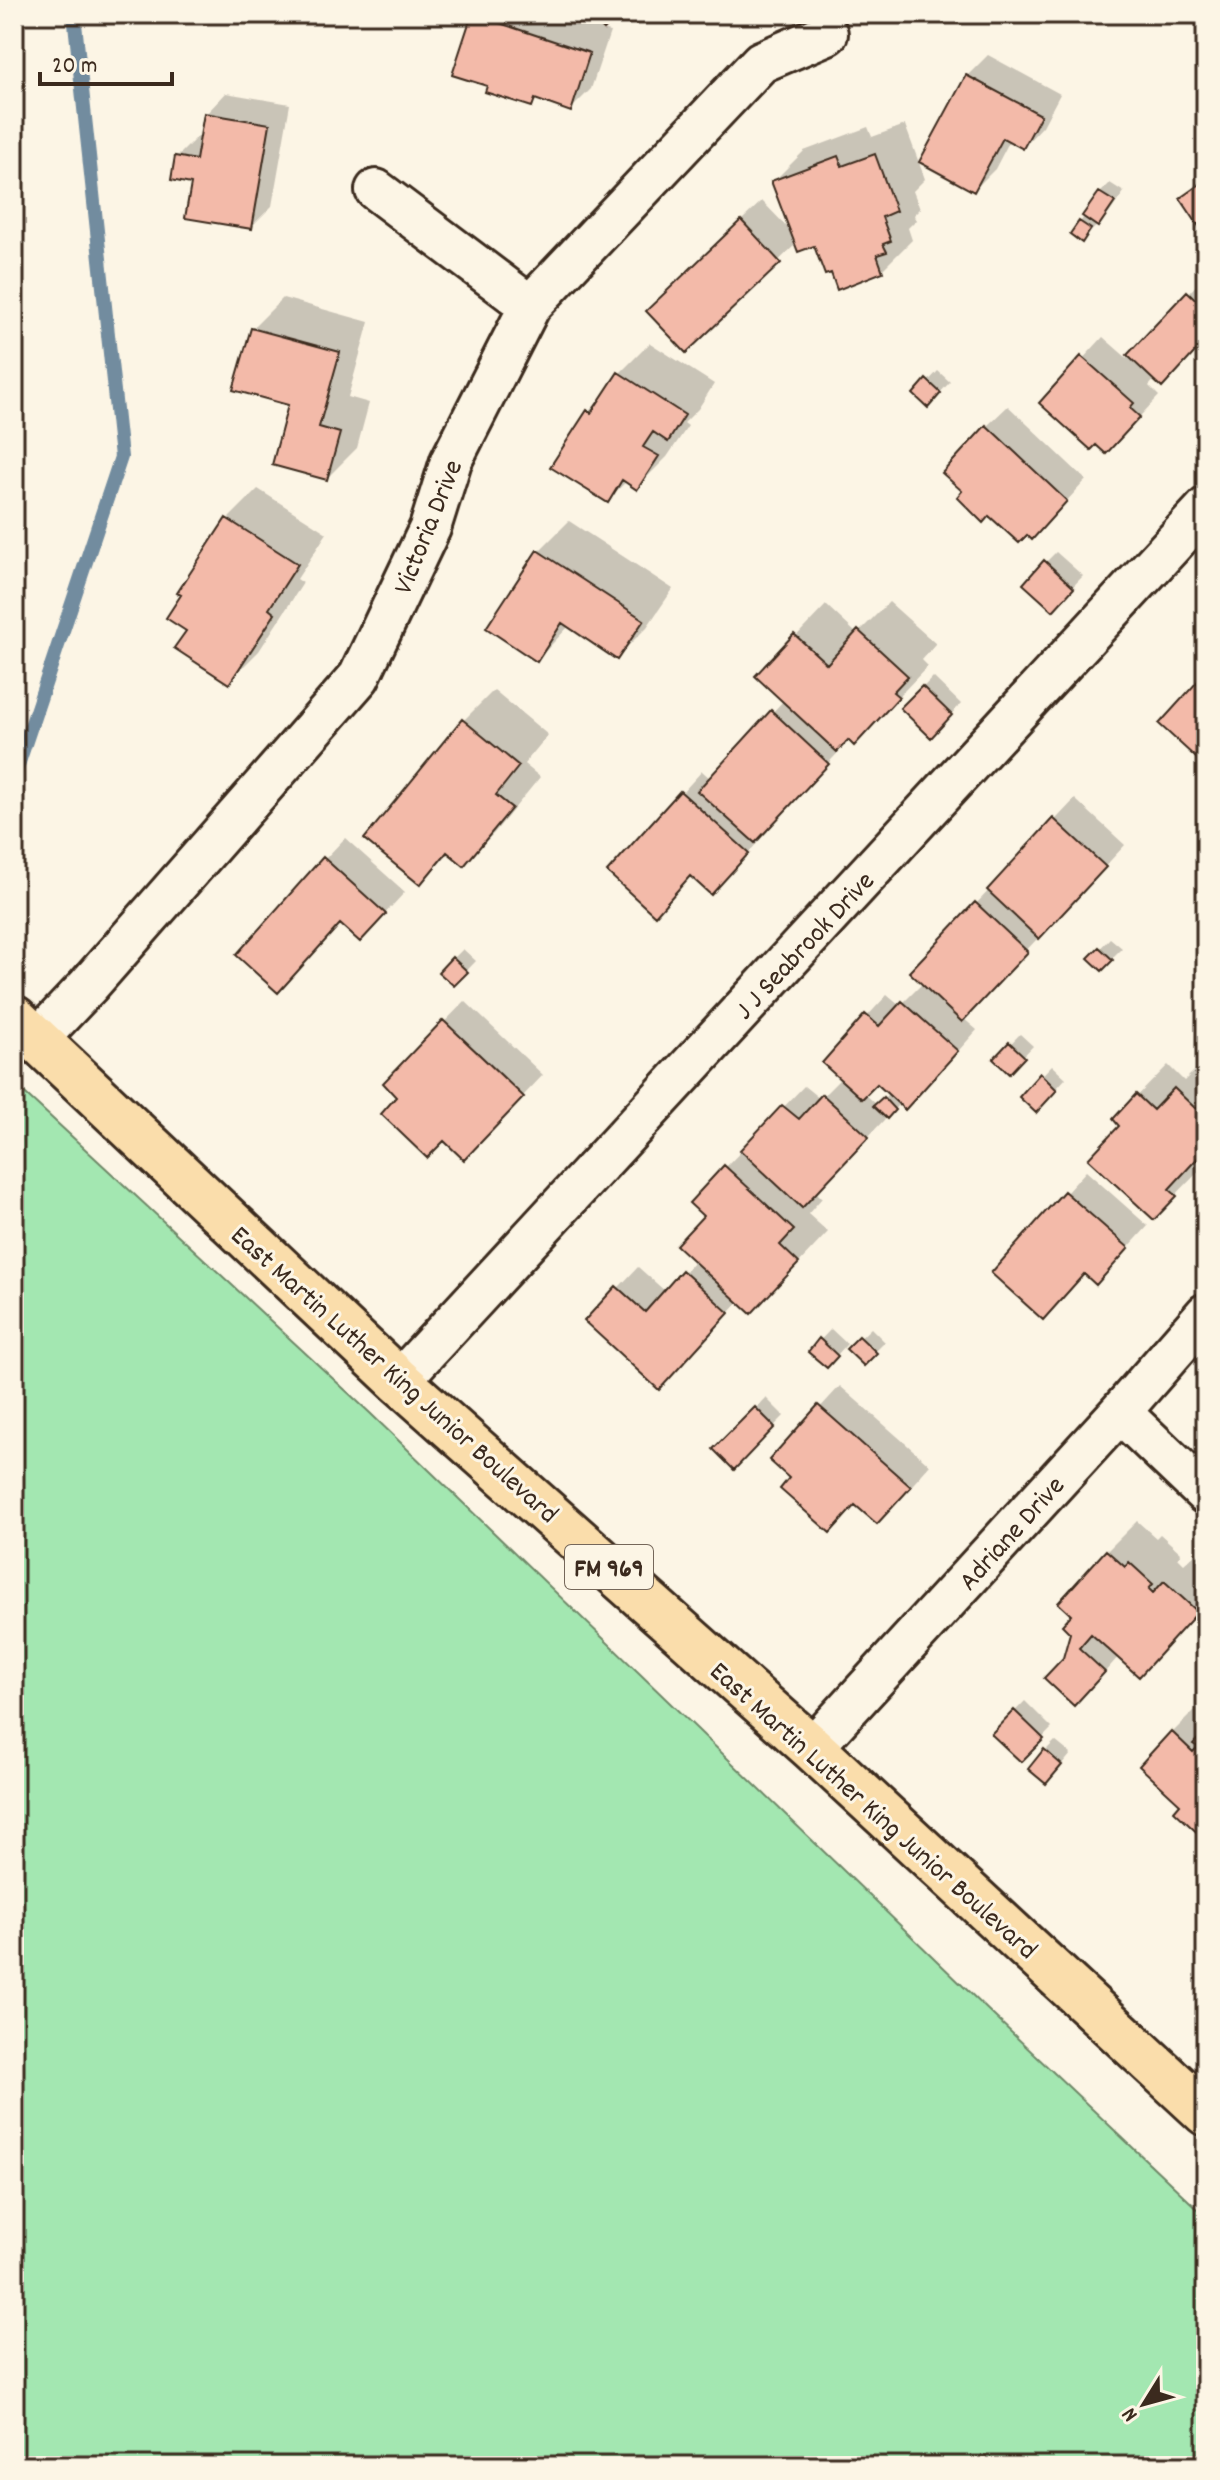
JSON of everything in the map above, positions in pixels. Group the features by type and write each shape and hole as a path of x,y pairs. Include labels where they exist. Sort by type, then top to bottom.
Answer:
{"main road":[{"name":"East Martin Luther King Junior Boulevard","path":"25,1029 399,1381 812,1748 1206,2113"}],"street":[{"name":"Victoria Drive","path":"25,1029 88,986 359,677 430,528 451,461 530,306 761,62 827,34"},
{"path":"376,190 530,306"},
{"name":"J J Seabrook Drive","path":"399,1381 1206,508"},
{"name":"Adriane Drive","path":"812,1748 1206,1314"},
{"path":"1120,1412 1206,1494"}],"green space":[{"path":"14,1083 370,1413 1206,2217 1206,2466 14,2466"}],"building":[{"path":"472,14 590,53 571,112 535,99 532,107 485,92 487,86 452,75"},
{"path":"587,14 620,14 604,30"},
{"path":"966,75 1041,115 1023,149 1003,138 974,192 919,162"},
{"path":"204,113 270,124 252,229 185,218 191,184 171,180 175,156 196,160"},
{"path":"875,154 896,211 882,217 891,241 883,244 887,252 877,255 883,272 837,290 831,273 825,275 814,246 798,252 771,181 838,156 842,166"},
{"path":"1206,180 1206,237 1180,198"},
{"path":"1099,192 1115,202 1098,227 1082,216"},
{"path":"741,220 781,263 686,353 646,311"},
{"path":"1079,221 1091,229 1082,243 1070,234"},
{"path":"1187,291 1206,309 1206,340 1162,388 1127,355"},
{"path":"251,328 340,352 319,427 340,433 327,480 272,465 288,405 233,390"},
{"path":"1081,356 1134,403 1130,408 1140,417 1106,454 1096,445 1091,450 1039,403"},
{"path":"618,372 685,415 668,442 653,432 643,447 659,456 637,490 622,480 608,503 550,467 587,410 591,413"},
{"path":"926,379 941,393 928,408 913,394"},
{"path":"986,425 1067,501 1032,540 1027,535 1019,543 989,516 983,523 957,497 962,491 942,473"},
{"path":"226,518 298,564 269,609 275,614 229,684 174,648 186,631 166,618 181,595 177,593"},
{"path":"537,550 644,620 617,660 562,623 537,662 486,628"},
{"path":"1044,560 1074,588 1053,611 1023,584"},
{"path":"858,630 908,676 893,692 899,697 854,746 848,740 837,752 755,676 794,634 827,664"},
{"path":"1206,672 1206,767 1159,724"},
{"path":"922,686 952,715 931,738 900,708"},
{"path":"771,710 829,764 755,843 697,791"},
{"path":"462,719 519,766 496,795 512,808 464,866 447,852 420,885 364,839"},
{"path":"680,791 749,853 711,895 690,876 655,916 607,872"},
{"path":"1053,818 1106,867 1039,939 987,890"},
{"path":"323,857 386,914 360,942 340,924 278,993 236,955"},
{"path":"975,902 1028,952 962,1022 909,972"},
{"path":"1099,947 1113,960 1102,971 1088,958"},
{"path":"452,957 468,972 454,986 438,972"},
{"path":"902,1001 958,1051 905,1110 877,1084 862,1099 822,1063 865,1014 879,1026"},
{"path":"443,1020 524,1097 464,1160 444,1141 427,1158 381,1114 396,1097 383,1083"},
{"path":"1009,1042 1025,1057 1009,1074 993,1059"},
{"path":"1040,1073 1057,1090 1036,1113 1019,1097"},
{"path":"1174,1088 1196,1109 1206,1098 1206,1149 1169,1189 1177,1196 1154,1220 1088,1159 1119,1126 1113,1119 1136,1094 1153,1110"},
{"path":"822,1094 869,1137 802,1208 740,1150 782,1105 799,1119"},
{"path":"883,1097 895,1110 887,1119 873,1106"},
{"path":"724,1165 794,1230 780,1245 799,1263 751,1314 676,1245 703,1216 689,1203"},
{"path":"1064,1191 1129,1248 1096,1285 1084,1274 1043,1320 991,1273"},
{"path":"682,1270 729,1313 659,1390 584,1321 616,1286 645,1312"},
{"path":"859,1336 877,1353 864,1366 846,1349"},
{"path":"819,1338 838,1356 827,1368 808,1352"},
{"path":"818,1405 911,1487 877,1524 855,1505 830,1533 780,1489 789,1478 769,1460"},
{"path":"755,1407 775,1427 734,1470 713,1449"},
{"path":"1106,1550 1125,1567 1129,1562 1153,1584 1149,1589 1153,1593 1164,1581 1198,1612 1139,1677 1091,1634 1079,1648 1105,1672 1074,1706 1044,1678 1063,1658 1070,1633 1062,1625 1071,1615 1058,1603"},
{"path":"1014,1710 1044,1739 1021,1762 991,1734"},
{"path":"1206,1730 1206,1835 1203,1838 1174,1811 1180,1804 1139,1766 1171,1731 1193,1752 1198,1747 1193,1744"},
{"path":"1044,1749 1062,1765 1046,1784 1028,1769"}],"waterway":[{"path":"14,777 121,457 74,14"}]}
